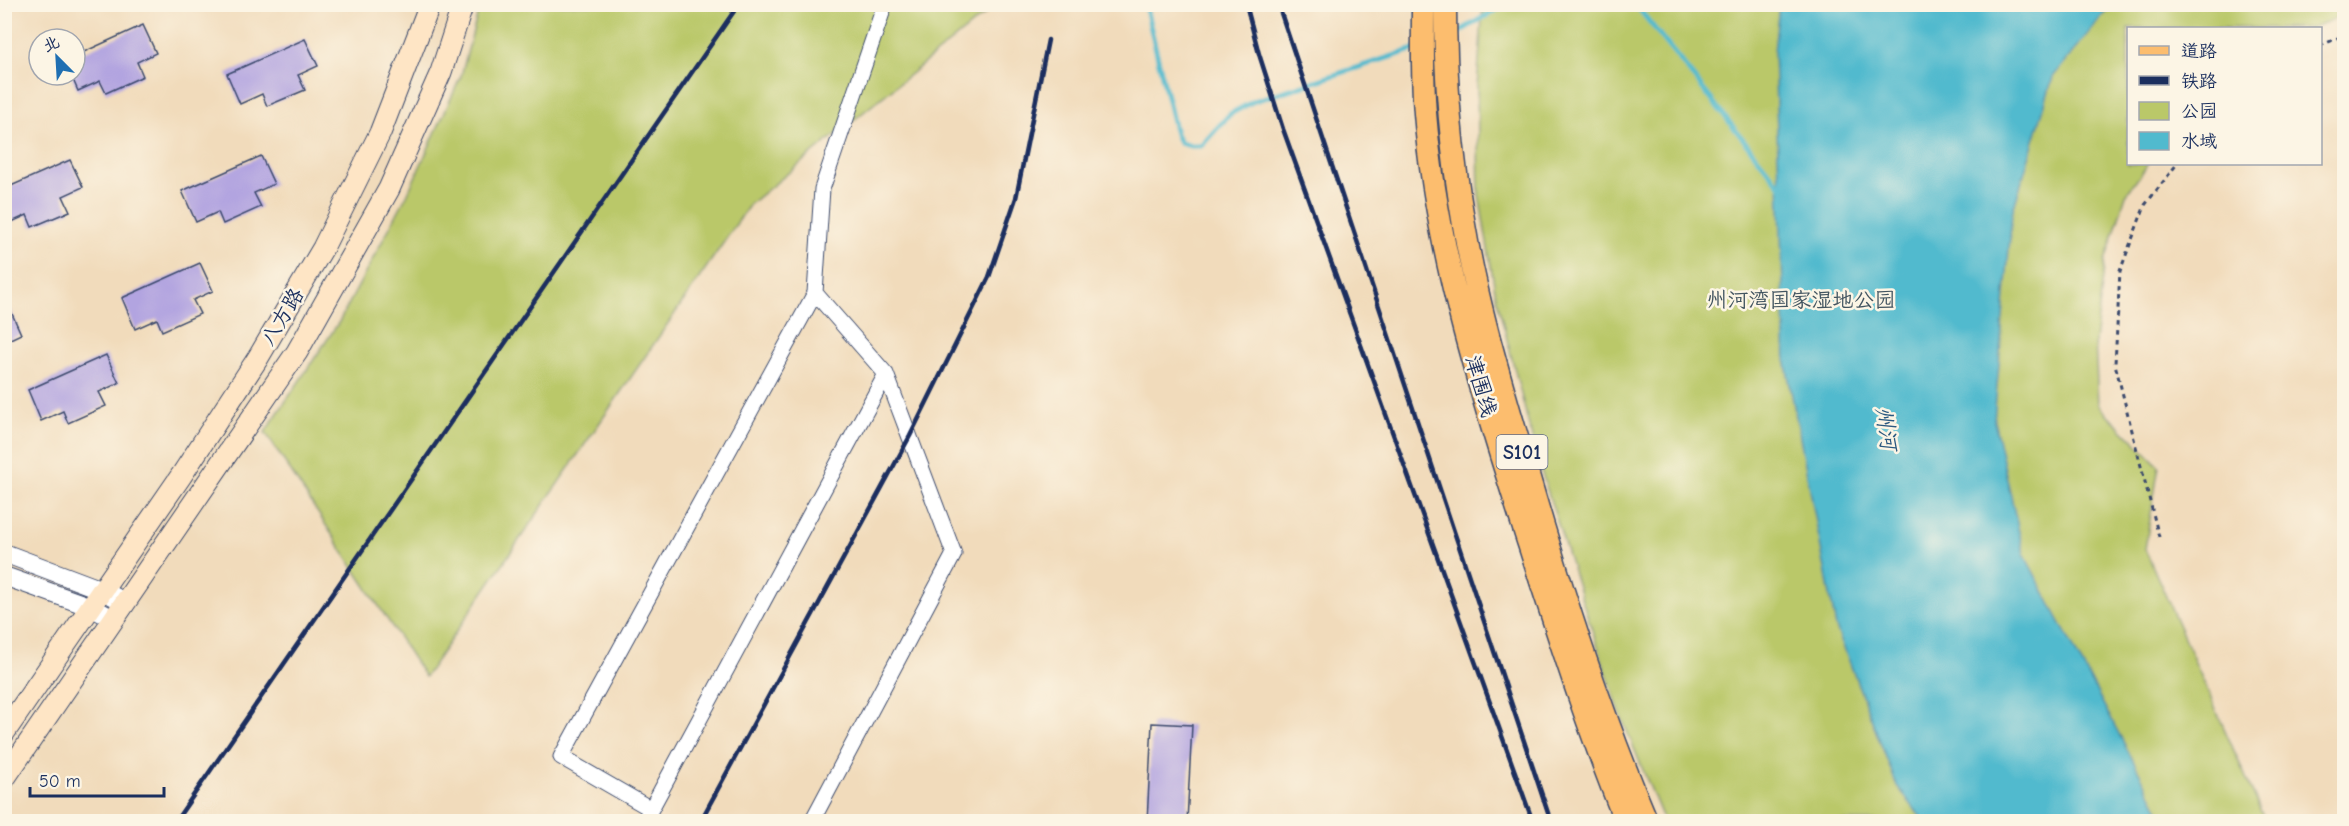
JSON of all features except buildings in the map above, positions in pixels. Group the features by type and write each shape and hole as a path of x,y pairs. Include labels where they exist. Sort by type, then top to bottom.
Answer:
{"main road":[{"name":"八方路","path":"4,733 181,476 258,358 322,248 380,132 430,4"},
{"name":"八方路","path":"4,779 297,352 389,189 441,72 462,4"},
{"name":"津围线","path":"1423,4 1425,114 1436,197 1449,266 1475,368 1551,612 1606,772 1626,822"},
{"name":"津围线","path":"1445,12 1445,69 1464,225 1478,295 1497,368 1573,620 1623,764 1647,822"}],"street":[{"path":"885,4 822,189 815,293 561,757 647,815 886,374"},
{"path":"812,820 954,555 886,374 815,293"},
{"path":"4,553 97,598 118,611"},
{"path":"4,576 97,598"}],"path":[{"path":"2322,45 2344,35"},
{"path":"2159,537 2115,364 2120,271 2145,205 2176,165"}],"green space":[{"path":"480,5 996,5 750,204 425,677 265,432 339,322 407,195 461,76"},
{"name":"州河湾国家湿地公园","path":"1483,5 2344,5 2344,16 2313,27 2127,27 2127,165 2147,165 2126,195 2105,261 2095,341 2098,405 2159,466 2145,549 2265,821 1664,821 1622,719 1538,461 1496,296 1479,195 1477,88"}],"water":[{"name":"州河","path":"1779,5 2111,5 2053,77 2012,214 1994,421 2024,554 2165,821 1924,821 1897,786 1836,627 1786,364 1774,52"}],"waterway":[{"path":"1145,4 1176,134 1180,143 1191,146 1201,146 1230,114 1254,101 1418,48"},
{"path":"1452,36 1506,4"},
{"path":"1635,4 1782,188"}],"railway":[{"path":"175,822 739,4"},
{"path":"1246,4 1283,129 1533,822"},
{"path":"1278,4 1551,822"},
{"path":"700,822 910,436 989,277 1016,198 1048,40"}]}
